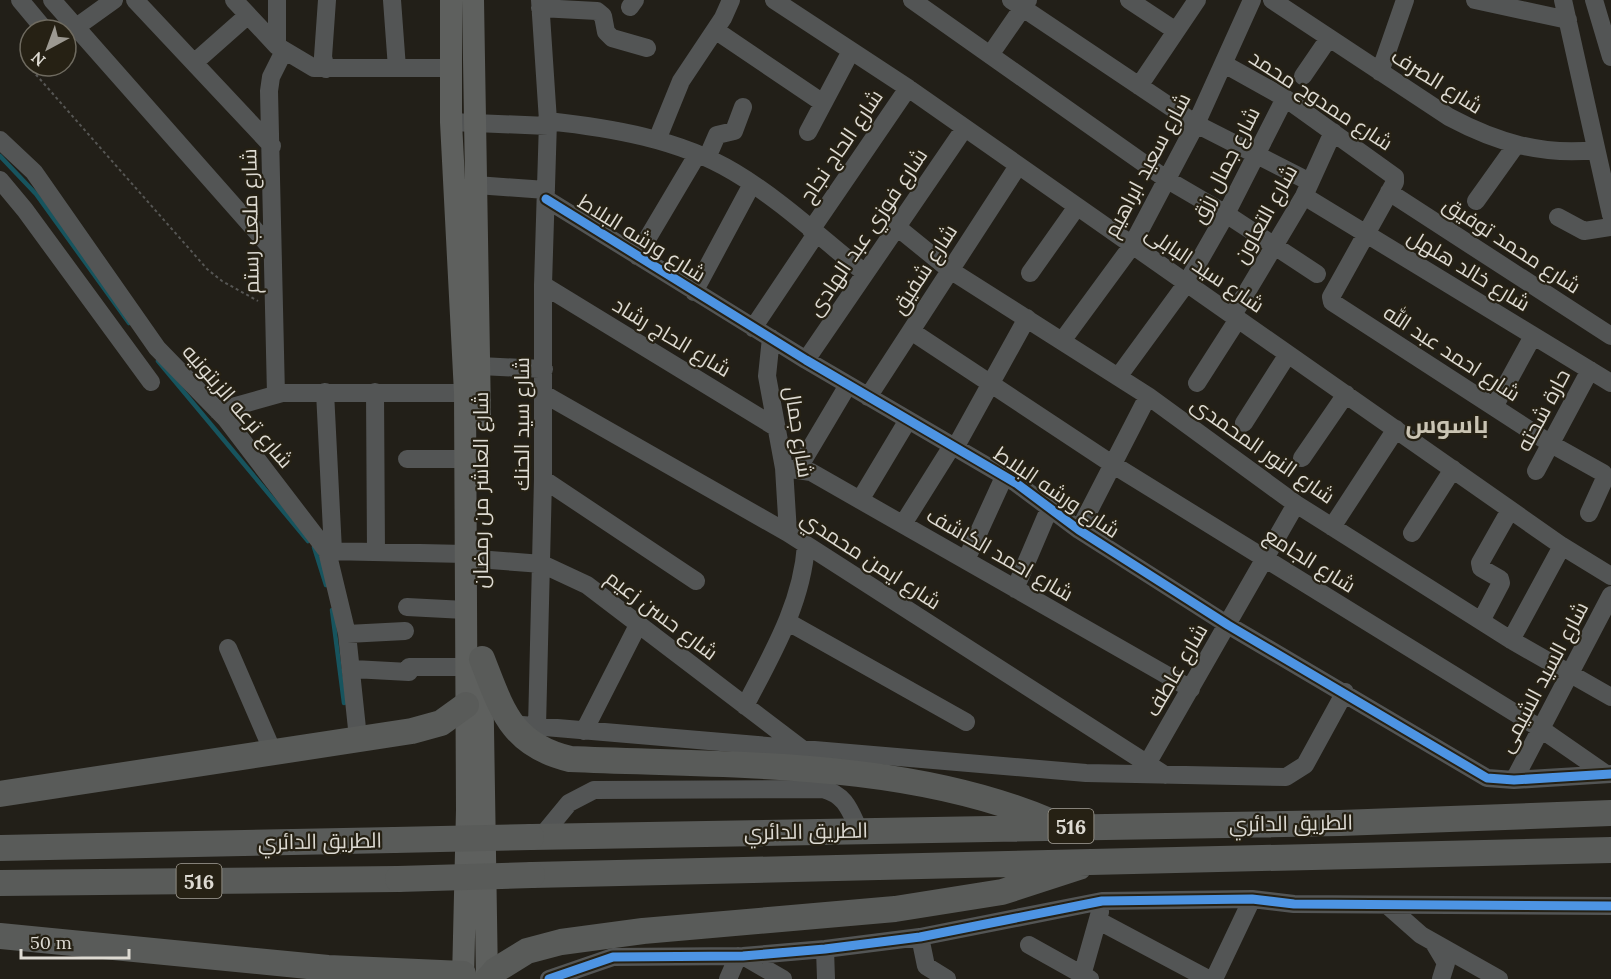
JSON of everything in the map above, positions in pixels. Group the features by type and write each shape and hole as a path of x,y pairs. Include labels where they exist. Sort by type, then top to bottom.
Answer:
{"highway":[{"path":"474,663 510,724 537,747 570,759 844,773 932,784 998,801 1062,826"},
{"path":"0,794 427,728 448,719 466,705"},
{"name":"الطريق الدائري","path":"0,848 1062,826 1340,823 1611,813"},
{"name":"الطريق الدائري","path":"0,883 398,879 1094,860 1611,850"},
{"path":"0,936 328,974 475,978 527,951 561,942 643,931 932,904 1002,892 1067,872 1094,860"}],"main road":[{"name":"شارع العاشر من رمضان","path":"451,0 451,122 465,393 465,459 472,556 475,978"},
{"name":"شارع العاشر من رمضان","path":"473,0 480,366 472,556 465,610 474,663 466,705 467,810 475,978"}],"street":[{"path":"20,0 35,18"},
{"path":"52,0 63,18"},
{"path":"78,26 114,0"},
{"path":"135,0 272,146"},
{"path":"234,0 247,16 281,48 306,65 326,69 451,68"},
{"path":"277,0 281,48"},
{"path":"326,69 323,57 327,0"},
{"path":"392,0 397,69"},
{"path":"657,140 681,81 715,30 730,0"},
{"name":"شارع سيد البابلى","path":"774,0 908,88 1131,247 1236,317 1562,546 1611,576"},
{"path":"912,0 1166,180 1226,214 1317,274"},
{"path":"1129,0 1176,31"},
{"path":"1139,86 1197,0"},
{"name":"شارع سعيد ابراهيم","path":"1062,340 1131,247 1196,124 1252,0"},
{"name":"شارع الصرف","path":"1272,0 1449,117 1479,133 1516,145 1568,153 1596,150"},
{"path":"1380,72 1405,0"},
{"path":"1475,0 1568,20"},
{"path":"1563,0 1611,215"},
{"path":"1594,0 1611,57"},
{"path":"990,56 1020,3"},
{"name":"شارع خالد هلهل","path":"1020,3 1196,124 1255,156 1307,189 1366,234 1611,383"},
{"path":"540,4 597,11 603,16 606,32 612,38 647,48"},
{"name":"شارع سيد الحنك","path":"537,727 542,564 543,285 548,124 540,4"},
{"path":"195,62 247,16"},
{"path":"715,30 823,103"},
{"path":"1303,76 1329,38"},
{"path":"78,39 271,248"},
{"name":"شارع ملعب رستم","path":"276,395 269,91 271,77 281,48"},
{"path":"808,132 851,51"},
{"name":"شارع ممدوح محمد","path":"1224,64 1285,98 1394,175 1395,182 1389,192"},
{"name":"شارع الحاج نجاح","path":"753,328 908,88"},
{"name":"شارع جمال رزق","path":"1186,284 1226,214 1285,98"},
{"path":"637,255 717,135 734,131 743,107"},
{"path":"451,122 600,126 657,140 702,157 752,184 865,273"},
{"name":"شارع فوزي عبد الهادى","path":"806,360 964,129"},
{"name":"شارع التعاون","path":"1197,383 1307,189 1334,132"},
{"name":"شارع ترعه الزيتونيه","path":"0,140 34,172 157,348 218,411 330,551 353,669 358,738"},
{"path":"1476,201 1516,145"},
{"name":"شارع شفيق","path":"868,397 1018,166"},
{"path":"0,180 25,210 150,382"},
{"path":"694,292 752,184"},
{"path":"476,185 546,194"},
{"path":"1366,234 1389,192"},
{"name":"شارع محمد توفيق","path":"1389,192 1611,336"},
{"name":"شارع ورشه البلاط","path":"546,194 694,292 1004,477 1050,507 1079,530 1228,625 1345,692 1486,778 1514,780"},
{"path":"1030,273 1076,208"},
{"path":"1558,217 1584,231 1611,227"},
{"name":"شارع النور المحمدى","path":"897,227 950,270 1148,396 1296,504 1511,640 1611,697"},
{"name":"شارع احمد عبد الله","path":"1366,234 1330,299 1551,444 1603,473 1604,494"},
{"path":"1118,377 1186,284"},
{"name":"شارع الحاج رشاد","path":"543,285 777,428"},
{"path":"903,524 953,447 1027,318"},
{"name":"شارع الجامع","path":"911,331 1113,464 1541,729 1609,774"},
{"path":"1494,407 1533,336"},
{"name":"شارع جمال","path":"771,338 767,376 777,428 791,469 788,533"},
{"path":"1244,423 1288,354"},
{"path":"480,366 544,369"},
{"name":"حارة شحته","path":"1536,471 1590,370"},
{"path":"791,469 848,385"},
{"path":"218,411 276,395 325,392 465,393"},
{"path":"325,392 330,551"},
{"path":"375,392 376,552"},
{"name":"شارع ايمن محمدي","path":"544,394 788,533 1167,776"},
{"path":"1302,458 1346,394"},
{"path":"1079,530 1148,396"},
{"path":"860,500 908,420"},
{"path":"1332,527 1396,429"},
{"path":"407,459 465,459"},
{"name":"شارع احمد الكاشف","path":"791,469 811,472 1191,689"},
{"path":"1412,533 1453,469"},
{"path":"966,560 1004,477"},
{"path":"543,480 696,581"},
{"path":"1589,513 1604,494"},
{"name":"شارع عاطف","path":"1147,764 1296,504"},
{"path":"1015,589 1050,507"},
{"path":"1481,621 1501,583 1500,579 1481,568 1480,563 1510,510"},
{"path":"745,706 788,621 798,594 806,545"},
{"path":"1511,640 1562,546"},
{"name":"شارع حسن زعيم","path":"330,551 472,556 542,564 586,585 802,749"},
{"name":"شارع السيد الشيمى","path":"1514,780 1611,595"},
{"path":"407,607 465,610"},
{"path":"788,621 966,722"},
{"path":"584,731 638,625"},
{"path":"347,634 405,631"},
{"path":"228,648 273,752"},
{"path":"353,669 409,672 410,667 474,663"},
{"path":"510,724 1086,773 1286,777 1295,774 1310,757 1345,692"},
{"path":"1514,780 1609,774"},
{"path":"536,837 569,803 594,790 823,789 838,795 847,802 859,830"},
{"path":"1214,979 1252,898"},
{"path":"549,979 613,957 740,956 825,950 920,937 1102,901 1252,898 1294,904 1611,906"},
{"path":"1029,945 1085,978 1102,901"},
{"path":"1388,905 1421,935 1499,979"},
{"path":"1099,921 1208,979"},
{"path":"920,937 926,966 947,979"},
{"path":"1434,943 1446,963 1441,979"},
{"path":"825,950 826,979"},
{"path":"728,979 740,956"},
{"path":"740,956 783,979"}],"path":[{"path":"39,78 207,269 231,286 273,309"}],"waterway":[{"path":"0,156 36,194 129,323"},
{"path":"158,361 308,541"},
{"path":"314,547 326,585"},
{"path":"332,610 344,703"}],"cycle path":[{"path":"546,199 806,360 1016,483 1079,530 1228,625 1487,778 1514,780 1611,774"},
{"path":"549,979 613,957 743,956 825,949 920,937 1102,901 1252,899 1294,904 1611,906"}],"district":[{"name":"باسوس","path":"1447,424"}]}
